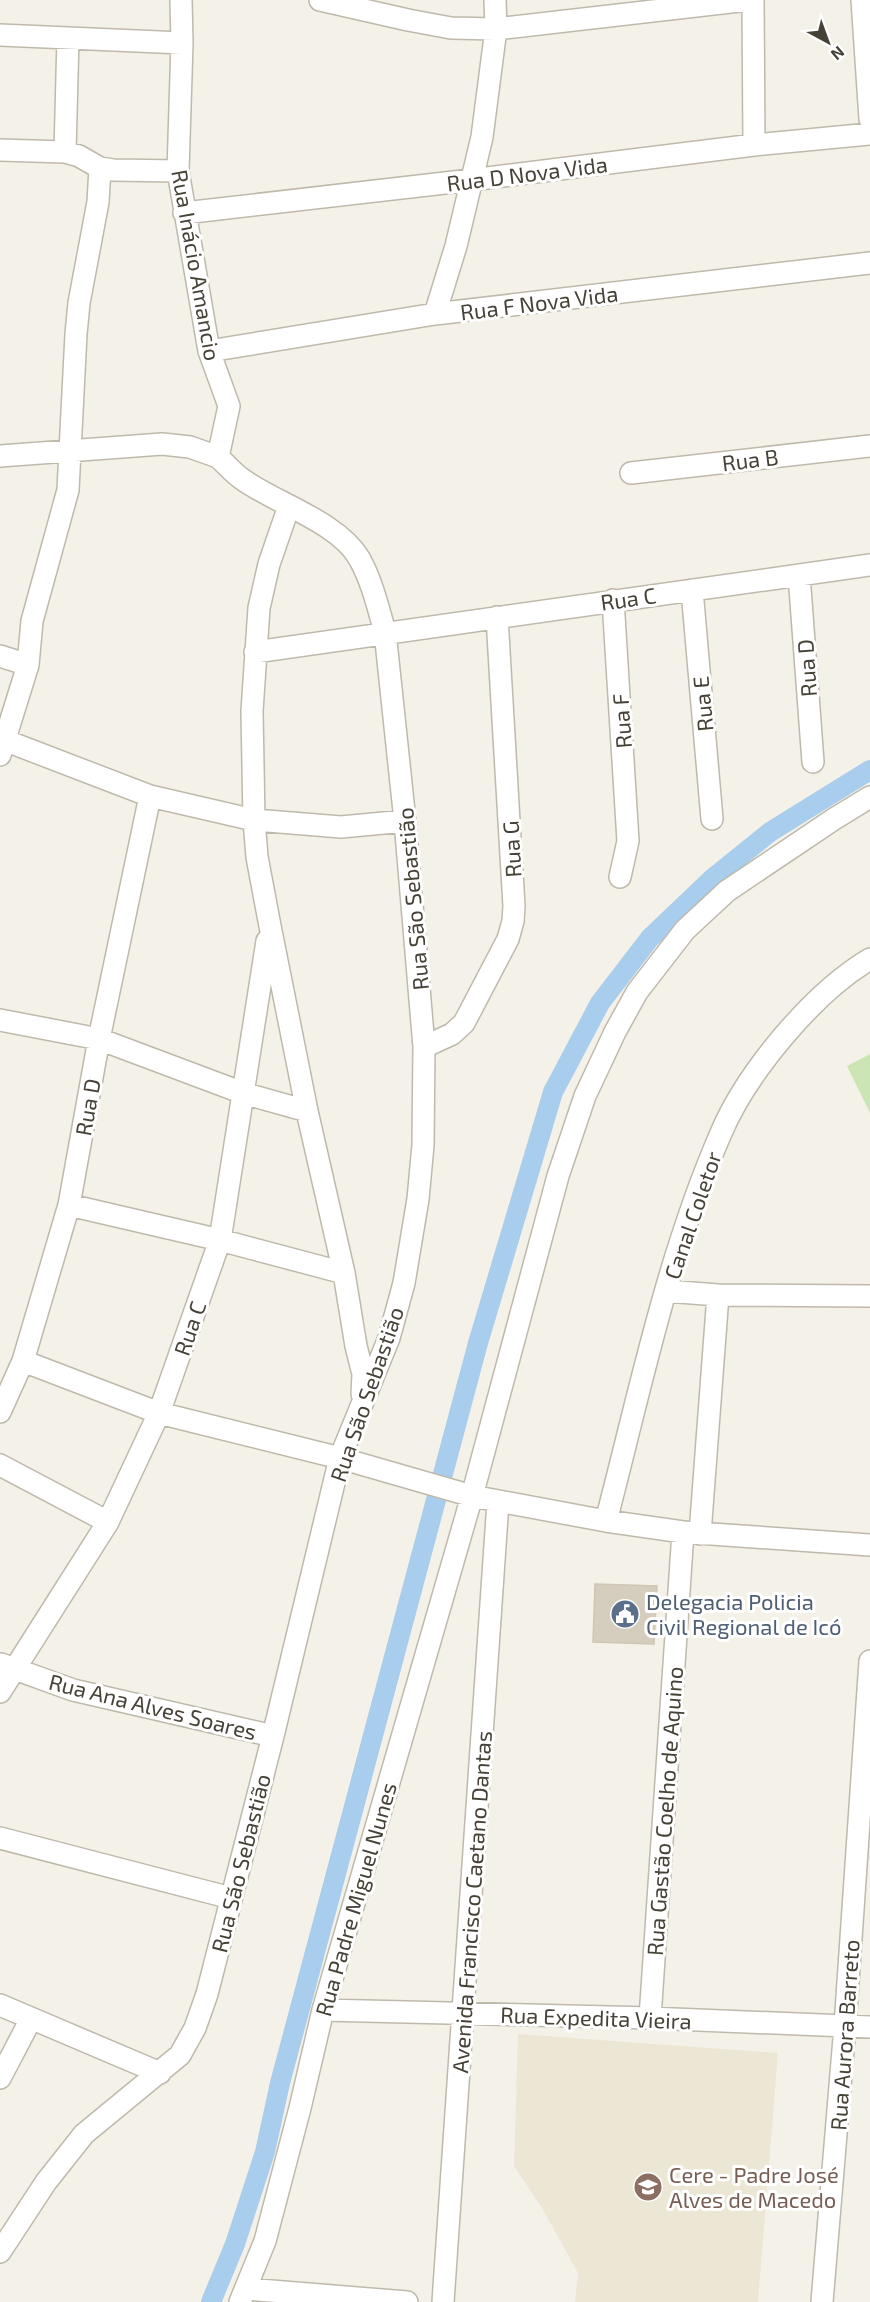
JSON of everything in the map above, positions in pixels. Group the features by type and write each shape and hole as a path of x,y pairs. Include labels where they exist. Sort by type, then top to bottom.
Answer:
{"street":[{"name":"Rua Inácio Amancio","path":"181,0 178,171 208,351 229,406 218,457"},
{"path":"320,0 451,28 496,28 645,6 748,0"},
{"path":"435,314 456,246 482,137 496,28 495,0"},
{"path":"753,0 754,145"},
{"path":"862,0 870,119"},
{"path":"0,35 182,43"},
{"path":"65,153 68,38"},
{"name":"Rua D Nova Vida","path":"184,213 754,145 870,134"},
{"path":"0,150 65,153 79,156 100,168 133,172 178,171"},
{"path":"100,168 98,202 79,303 68,490 32,621 27,665 2,748 150,796 254,820 341,826 405,821"},
{"name":"Rua F Nova Vida","path":"208,351 435,314 870,263"},
{"path":"0,456 162,444 190,447 218,457"},
{"name":"Rua B","path":"631,473 870,446"},
{"name":"Rua São Sebastião","path":"0,2252 46,2182 84,2134 180,2055 195,2028 207,1994 273,1736 340,1458 389,1338 404,1283 418,1198 423,1145 424,1047 405,821 385,632 371,583 358,557 344,541 242,479 218,457"},
{"path":"289,506 269,564 259,608 252,711 257,857 307,1111 344,1274 363,1374 362,1404"},
{"name":"Rua C","path":"255,652 870,565"},
{"name":"Rua D","path":"799,575 813,762"},
{"name":"Rua E","path":"692,590 712,819"},
{"name":"Rua F","path":"613,600 628,841 620,878"},
{"name":"Rua G","path":"424,1047 452,1034 464,1023 508,939 513,921 497,616"},
{"path":"0,656 27,665"},
{"name":"Rua D","path":"0,1412 23,1361 69,1205 99,1039 150,796"},
{"name":"Rua Padre Miguel Nunes","path":"243,2295 265,2241 323,2010 464,1494 558,1176 585,1096 615,1032 638,992 685,930 727,891 870,797"},
{"name":"Rua C","path":"0,1692 7,1666 108,1522 159,1413 220,1240 270,926"},
{"name":"Canal Coletor","path":"606,1521 666,1291 721,1132 750,1082 780,1040 822,996 870,959"},
{"path":"0,1020 99,1039 243,1093 307,1111"},
{"path":"69,1205 220,1240 344,1274"},
{"path":"666,1291 718,1295 870,1296"},
{"name":"Rua Gastão Coelho de Aquino","path":"650,2018 692,1533 718,1295"},
{"path":"23,1361 159,1413 340,1458 498,1502 692,1533 870,1545"},
{"path":"0,1466 108,1522"},
{"name":"Avenida Francisco Caetano Dantas","path":"443,2302 498,1502"},
{"name":"Rua Aurora Barreto","path":"822,2302 845,2026 870,1661"},
{"name":"Rua Ana Alves Soares","path":"7,1666 73,1690 273,1736"},
{"path":"0,1838 231,1898"},
{"path":"0,2005 160,2073"},
{"name":"Rua Expedita Vieira","path":"323,2010 650,2018 870,2027"},
{"path":"0,2078 31,2019"},
{"path":"243,2295 407,2302"}],"shaded area":[{"name":"Cere - Padre José Alves de Macedo","path":"518,2034 778,2053 758,2302 575,2302 578,2273 542,2208 514,2166"}],"green space":[{"path":"870,1054 870,1113 847,1066"}],"building":[{"name":"Delegacia Policia Civil Regional de Icó","path":"595,1584 657,1586 654,1644 593,1642"}],"waterway":[{"path":"211,2302 235,2244 265,2152 280,2083 478,1343 553,1092 600,1003 650,938 713,878 770,832 870,770"}],"place":[{"name":"Delegacia Policia Civil Regional de Icó","path":"625,1614"},
{"name":"Cere - Padre José Alves de Macedo","path":"648,2187"}]}
